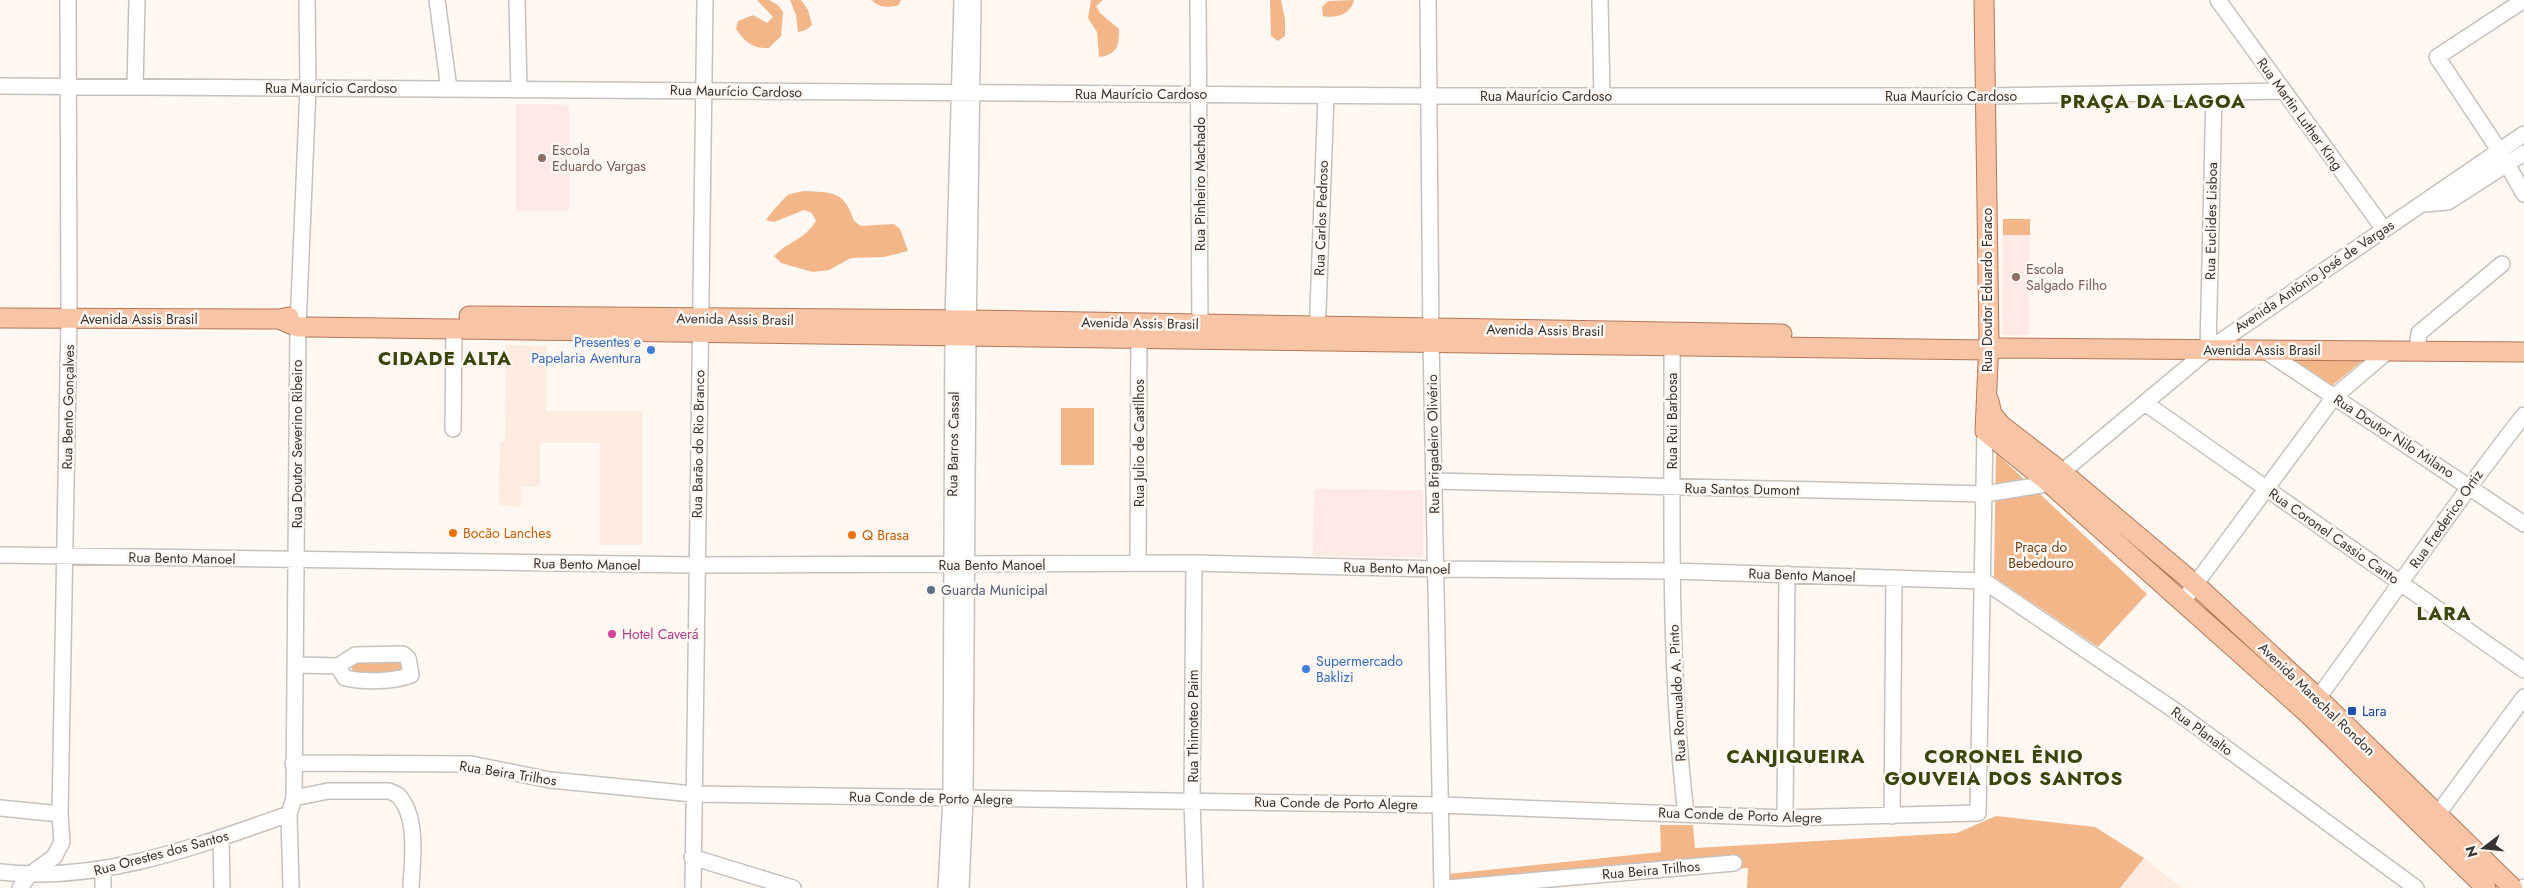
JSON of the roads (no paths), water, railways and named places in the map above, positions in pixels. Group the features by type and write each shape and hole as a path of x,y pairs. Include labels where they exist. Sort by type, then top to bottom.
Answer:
{"main road":[{"name":"Rua Doutor Eduardo Faraco","path":"1984,0 1992,346 1985,431"},
{"name":"Avenida Assis Brasil","path":"0,318 278,319 454,329 699,326"},
{"name":"Avenida Assis Brasil","path":"299,321 1139,330 1773,340 2208,350 2524,352"},
{"name":"Avenida Marechal Rondon","path":"1987,395 1992,414 2001,425 2183,601 2432,822 2513,888"},
{"name":"Avenida Marechal Rondon","path":"1985,431 2055,477 2196,585 2318,698 2432,822 2486,888"}],"street":[{"name":"Rua Bento Gonçalves","path":"20,888 29,875 54,857 62,842 60,814 70,319 68,0"},
{"path":"136,87 137,0"},
{"name":"Rua Doutor Severino Ribeiro","path":"290,888 289,814 294,798 293,763 297,665 296,560 299,321 308,88 307,0"},
{"path":"437,0 449,89"},
{"path":"517,0 519,90"},
{"name":"Rua Barão do Rio Branco","path":"693,888 699,326 705,0"},
{"name":"Rua Pinheiro Machado","path":"1198,0 1200,331"},
{"name":"Rua Brigadeiro Olivério","path":"1428,0 1431,335 1442,888"},
{"path":"1600,0 1602,96"},
{"name":"Rua Martin Luther King","path":"2218,0 2383,228"},
{"path":"2524,0 2437,57 2499,150 2524,194"},
{"name":"Rua Barros Cassal","path":"961,888 951,565 961,328 967,1"},
{"name":"Rua Maurício Cardoso","path":"0,86 1326,96 1985,96 2283,91"},
{"name":"Rua Euclides Lisboa","path":"2208,350 2214,92"},
{"name":"Rua Carlos Pedroso","path":"1317,334 1326,96"},
{"name":"Avenida Antônio José de Vargas","path":"2466,182 2499,150 2524,134"},
{"name":"Avenida Antônio José de Vargas","path":"2055,477 2208,350 2383,228 2422,204 2506,165 2524,153"},
{"path":"2417,351 2419,333 2502,264"},
{"name":"Rua Barros Cassal","path":"946,888 958,799 967,565 961,328"},
{"path":"453,429 454,329"},
{"name":"Rua Julio de Castilhos","path":"1138,563 1139,330"},
{"name":"Rua Rui Barbosa","path":"1672,339 1672,571"},
{"name":"Rua Doutor Nilo Milano","path":"2264,350 2524,524"},
{"path":"2183,601 2334,397 2388,351"},
{"name":"Rua Coronel Cassio Canto","path":"2145,403 2524,670"},
{"name":"Rua Frederico Ortiz","path":"2318,698 2402,584 2468,485 2524,415"},
{"name":"Rua Doutor Eduardo Faraco","path":"1978,813 1984,581 1985,431"},
{"name":"Rua Santos Dumont","path":"1434,481 1985,494 2034,486 2055,477"},
{"name":"Rua Bento Manoel","path":"0,555 696,565 1194,563 1436,569 1672,571 1984,581"},
{"name":"Rua Thimoteo Paim","path":"1194,563 1192,802 1195,888"},
{"name":"Rua Romualdo A. Pinto","path":"1672,571 1679,760 1686,814"},
{"path":"1785,818 1787,574"},
{"path":"1892,816 1894,578"},
{"name":"Rua Planalto","path":"1984,581 2177,712 2416,888"},
{"path":"297,665 338,666"},
{"path":"2432,822 2524,697"},
{"name":"Rua Beira Trilhos","path":"293,763 471,764 550,780 693,794"},
{"path":"294,798 328,791 389,791 402,800 409,817 413,844 411,888"},
{"name":"Rua Conde de Porto Alegre","path":"693,794 1441,805 1785,818 1978,813"},
{"path":"0,808 60,814"},
{"name":"Rua Orestes dos Santos","path":"0,872 29,875 103,870 221,838 289,814"},
{"path":"221,838 222,888"},
{"path":"692,857 793,888"},
{"name":"Rua Beira Trilhos","path":"1448,888 1734,863"},
{"path":"103,870 103,888"}],"place":[{"name":"Escola Eduardo Vargas","path":"542,158"},
{"name":"Escola Salgado Filho","path":"2016,277"},
{"name":"Presentes e Papelaria Aventura","path":"651,350"},
{"name":"Bocão Lanches","path":"453,533"},
{"name":"Q Brasa","path":"852,535"},
{"name":"Guarda Municipal","path":"931,590"},
{"name":"Hotel Caverá","path":"612,634"},
{"name":"Supermercado Baklizi","path":"1306,669"},
{"name":"Lara","path":"2352,711"}],"district":[{"name":"PRAÇA DA LAGOA","path":"2153,101"},
{"name":"CIDADE ALTA","path":"445,358"},
{"name":"LARA","path":"2444,613"},
{"name":"CANJIQUEIRA","path":"1796,756"},
{"name":"CORONEL ÊNIO GOUVEIA DOS SANTOS","path":"2004,767"}],"park label":[{"name":"Praça do Bebedouro","path":"2041,556"}]}
